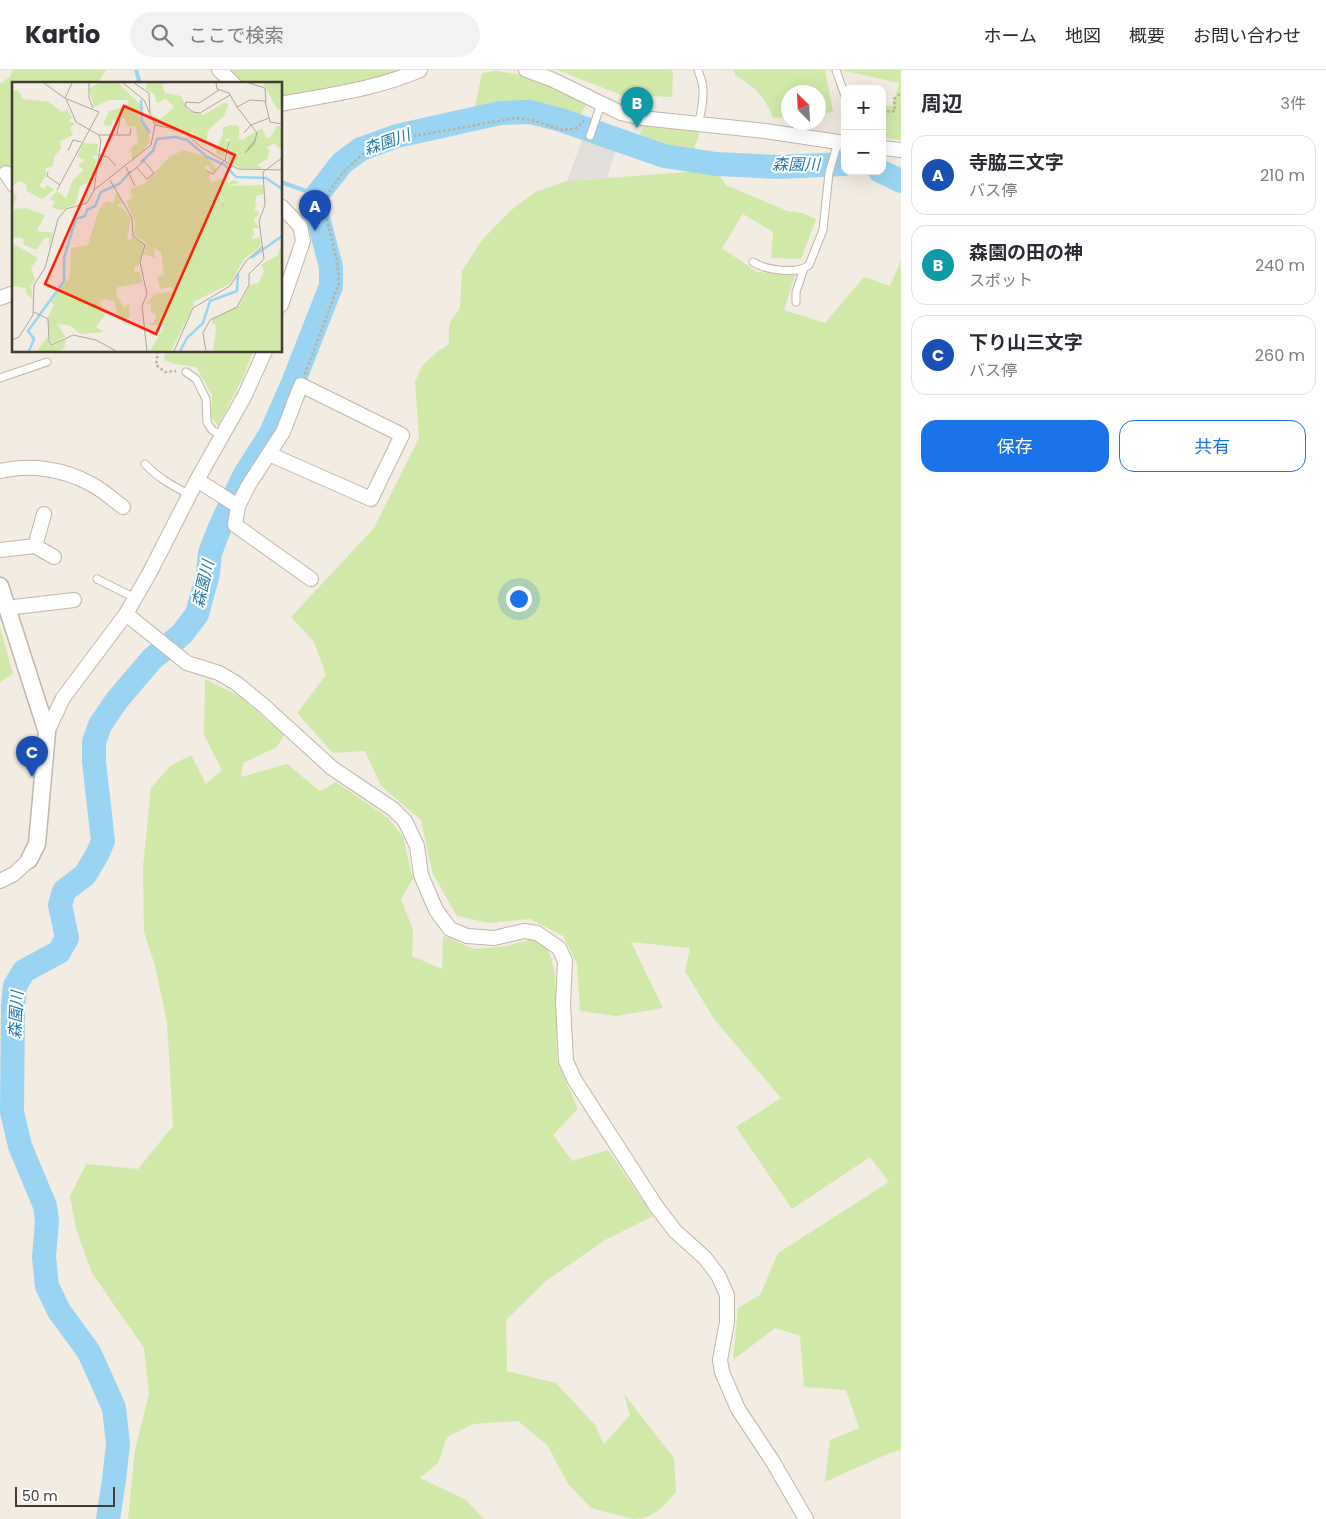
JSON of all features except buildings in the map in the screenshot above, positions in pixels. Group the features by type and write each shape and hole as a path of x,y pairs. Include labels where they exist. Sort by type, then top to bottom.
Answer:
{"street":[{"path":"218,70 232,82"},
{"path":"282,104 376,85 420,70"},
{"path":"526,70 551,79 621,113 642,118 765,131 841,143"},
{"path":"886,148 901,150"},
{"path":"282,207 300,226 303,242 282,302"},
{"path":"0,298 12,294"},
{"path":"0,881 14,874 29,860 38,844 47,732 63,698 126,614 222,436 265,352"},
{"path":"269,454 371,499 402,435 301,385 283,432 248,486 238,506 235,525 311,579"},
{"path":"0,471 31,468 65,473 92,485 123,507"},
{"path":"197,480 238,506"},
{"path":"35,546 44,514"},
{"path":"0,550 35,546 54,557"},
{"path":"0,586 47,732"},
{"path":"6,608 74,600"},
{"path":"126,614 187,663 219,673 236,683 332,768 393,809 405,821 417,846 421,875 436,910 450,929 467,936 494,938 524,931 537,932 559,948 565,961 563,1004 566,1061 574,1079 656,1206 675,1231 705,1258 718,1275 727,1295 726,1322 720,1360 722,1372 738,1409 773,1462 806,1519"}],"lane":[{"path":"698,70 702,81 703,94 702,111 698,124"},
{"path":"836,70 841,85"},
{"path":"590,136 601,104"},
{"path":"753,262 761,267 792,270 809,265 823,230 832,161 841,143"},
{"path":"796,302 796,292 804,268"},
{"path":"0,378 47,362"},
{"path":"186,372 196,379 206,399 207,422 212,430 222,436"},
{"path":"145,464 165,482 190,495"},
{"path":"97,578 135,598"}],"path":[{"path":"886,112 895,111 894,99 901,93"},
{"path":"301,385 339,283 337,261 326,220 326,201 329,192 343,172 363,154 374,148 420,135 516,118 532,120 562,130 575,129 583,122"},
{"path":"158,352 156,365 165,372 186,372"}],"green space":[{"path":"12,70 106,70 98,82 12,82 12,166 0,173 0,84 10,77"},
{"path":"229,70 399,70 359,87 282,98 282,82 241,82"},
{"path":"557,70 671,70 673,75 672,97 650,96 647,105"},
{"path":"734,70 825,70 833,112 826,113 826,85 781,85 781,117 773,118 763,98 754,88 735,75"},
{"path":"841,70 901,70 901,140 886,138 886,105 893,106 899,83"},
{"path":"496,71 522,75 545,84 586,105 577,121 521,104 475,108 482,73"},
{"path":"643,126 700,132 692,154 637,142"},
{"path":"715,170 726,185 787,211 802,213 816,219 801,259 771,258 773,232 743,214 722,248 757,272 795,275 784,310 825,323 864,277 890,286 901,260 901,1450 890,1453 825,1482 830,1440 859,1428 846,1390 804,1387 800,1336 775,1328 733,1360 738,1308 760,1295 778,1253 889,1182 870,1157 792,1209 736,1127 781,1098 714,1019 685,971 690,948 631,942 663,1008 616,1016 580,1011 577,964 563,936 530,919 489,923 457,916 432,872 421,820 381,786 365,751 333,753 297,713 326,675 314,642 291,617 374,528 419,438 415,381 423,365 449,344 449,324 460,308 462,271 482,240 510,211 535,192 567,181"},
{"path":"166,352 253,352 244,375 218,426 211,417 212,395 196,367 175,364 164,360"},
{"path":"0,627 13,674 0,682"},
{"path":"205,679 239,696 284,735 277,747 243,763 241,777 287,764 320,791 336,782 388,818 403,837 413,879 401,899 413,930 412,956 442,969 443,936 474,949 506,946 532,939 547,948 552,959 555,978 557,1061 578,1109 553,1135 572,1161 608,1150 653,1216 605,1240 546,1281 506,1320 507,1371 556,1383 595,1425 604,1444 630,1415 624,1394 674,1458 676,1492 663,1507 653,1514 633,1519 591,1508 568,1484 548,1446 518,1421 473,1424 447,1437 438,1463 420,1478 466,1500 484,1519 128,1519 135,1450 149,1394 144,1348 92,1273 76,1229 70,1196 86,1164 138,1169 173,1126 167,1022 155,966 144,932 143,867 151,788 170,766 191,755 206,784 222,770 204,735"}],"shaded area":[{"path":"584,135 617,146 607,178 567,181"}],"waterway":[{"path":"136,70 139,82"},
{"name":"森園川","path":"108,1519 118,1444 114,1408 89,1352 59,1311 47,1286 44,1257 47,1221 45,1206 20,1146 12,1112 13,1006 15,986 24,971 59,952 67,938 60,905 64,891 85,875 103,841 94,762 94,742 100,725 117,700 152,659 182,634 197,614 208,574 210,553 220,527 244,476 270,435 293,383 331,286 331,267 317,214 317,195 342,163 361,149 397,136 500,113 530,112 561,120 664,156 716,164 778,167 841,164"},
{"name":"森園川","path":"886,174 901,181"},
{"path":"282,182 317,195"}],"place":[{"name":"森園の田の神","path":"637,128"},
{"name":"寺脇三文字","path":"315,231"},
{"name":"下り山三文字","path":"32,777"}]}
